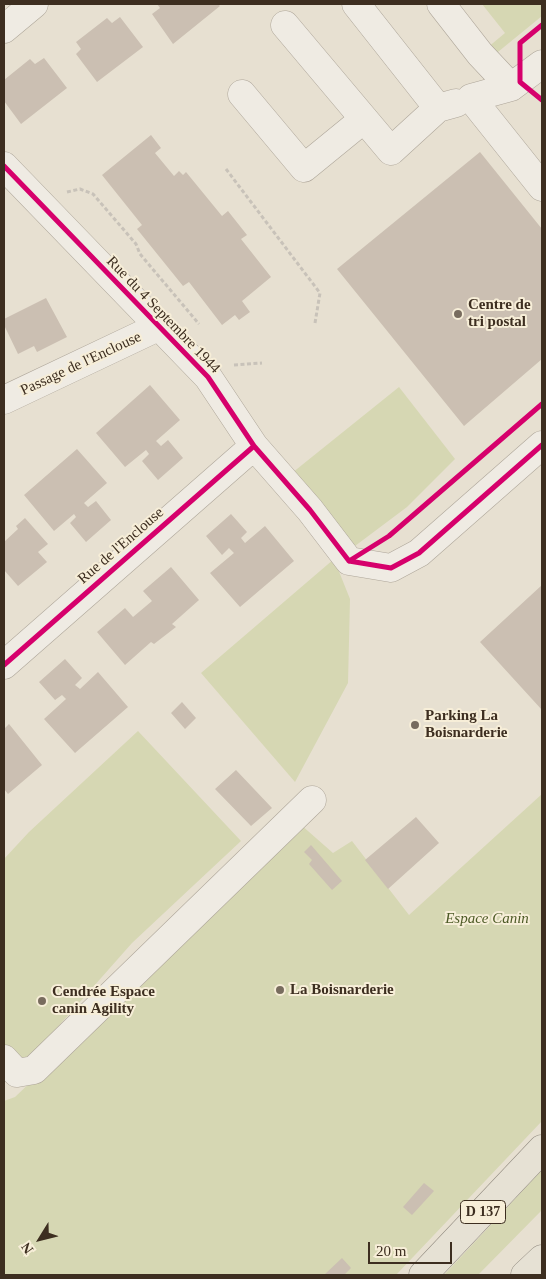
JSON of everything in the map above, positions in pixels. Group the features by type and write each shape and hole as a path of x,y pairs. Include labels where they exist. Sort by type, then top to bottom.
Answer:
{"main road":[{"name":"D 137","path":"423,1275 542,1148"},
{"path":"525,1275 542,1259"}],"street":[{"path":"4,30 34,4"},
{"path":"356,4 438,108"},
{"path":"441,4 480,54 511,86"},
{"path":"286,24 391,151 438,108 511,86 542,64"},
{"path":"242,94 304,168 364,119"},
{"path":"471,98 542,187"},
{"name":"Rue du 4 Septembre 1944","path":"4,166 208,377 254,446 310,510 349,561 391,568 419,553 542,445"},
{"name":"Passage de l'Enclouse","path":"4,400 158,327"},
{"name":"Rue de l'Enclouse","path":"4,665 254,446"},
{"path":"4,1059 17,1073 34,1070 312,800"}],"path":[{"path":"226,170 320,293 315,323"},
{"path":"40,204 53,195 80,189 93,194 136,244 140,254 203,329"},
{"path":"228,359 235,366 262,363"}],"green space":[{"path":"482,4 542,4 542,16 493,56 487,48 505,33"},
{"path":"399,387 455,459 407,507 355,546 292,473"},
{"path":"334,559 350,599 348,683 295,782 201,673"},
{"path":"138,731 241,841 132,943 17,1073 4,1059 4,859 29,832"},
{"name":"La Boisnarderie","path":"542,794 542,1121 396,1275 4,1275 4,1101 15,1097 300,824 333,853 352,841 409,915"},
{"path":"542,1170 542,1210 478,1275 444,1275"}],"building":[{"path":"157,4 218,4 220,6 173,44 152,14 160,8"},
{"path":"120,17 143,47 97,82 76,54 81,49 76,42 107,18 112,23"},
{"path":"44,58 67,88 21,124 4,101 4,80 30,59 35,64"},
{"path":"151,135 161,148 155,153 174,176 179,171 183,175 186,172 222,216 228,211 247,235 241,239 271,277 242,301 250,312 239,320 235,315 222,325 189,282 183,286 137,229 142,225 102,175"},
{"name":"Centre de tri postal","path":"480,152 542,229 542,359 464,426 337,269"},
{"path":"46,298 67,337 37,352 34,346 18,354 4,325 4,319"},
{"path":"150,385 180,420 156,441 161,446 168,440 183,458 158,480 142,461 149,454 146,450 125,467 96,433"},
{"path":"77,449 107,483 84,503 88,507 96,501 111,520 86,542 70,523 76,517 74,514 54,531 24,495"},
{"path":"231,514 247,532 241,538 245,543 265,526 294,561 240,607 210,573 234,553 229,548 222,555 206,536"},
{"path":"25,518 48,544 38,552 47,562 18,586 4,570 4,542 18,529 16,526"},
{"path":"171,567 199,600 172,624 176,627 154,644 151,642 125,665 97,632 125,608 133,617 152,601 143,591"},
{"path":"542,585 542,710 480,642"},
{"path":"65,659 82,678 75,685 80,689 98,672 128,707 75,753 44,719 66,699 62,695 55,700 39,682"},
{"path":"182,702 196,718 185,729 171,713"},
{"path":"9,724 42,765 8,794 4,789 4,729"},
{"path":"236,770 272,808 251,826 215,789"},
{"path":"416,817 439,843 388,889 365,860"},
{"path":"311,845 342,881 332,890 309,864 312,860 304,852"},
{"path":"424,1183 434,1191 412,1215 403,1207"},
{"path":"342,1258 351,1268 344,1275 324,1275"}],"cycle path":[{"path":"542,25 520,43 520,82 542,100"},
{"path":"4,166 208,377 254,446 310,510 349,561"},
{"path":"349,561 389,536 542,404"},
{"path":"349,561 391,568 419,553 542,445"},
{"path":"4,665 254,446"}],"place":[{"name":"Centre de tri postal","path":"458,314"},
{"name":"Parking La Boisnarderie","path":"415,725"},
{"name":"La Boisnarderie","path":"280,990"},
{"name":"Cendrée Espace canin Agility","path":"42,1001"}],"park label":[{"name":"Espace Canin","path":"487,919"}]}
